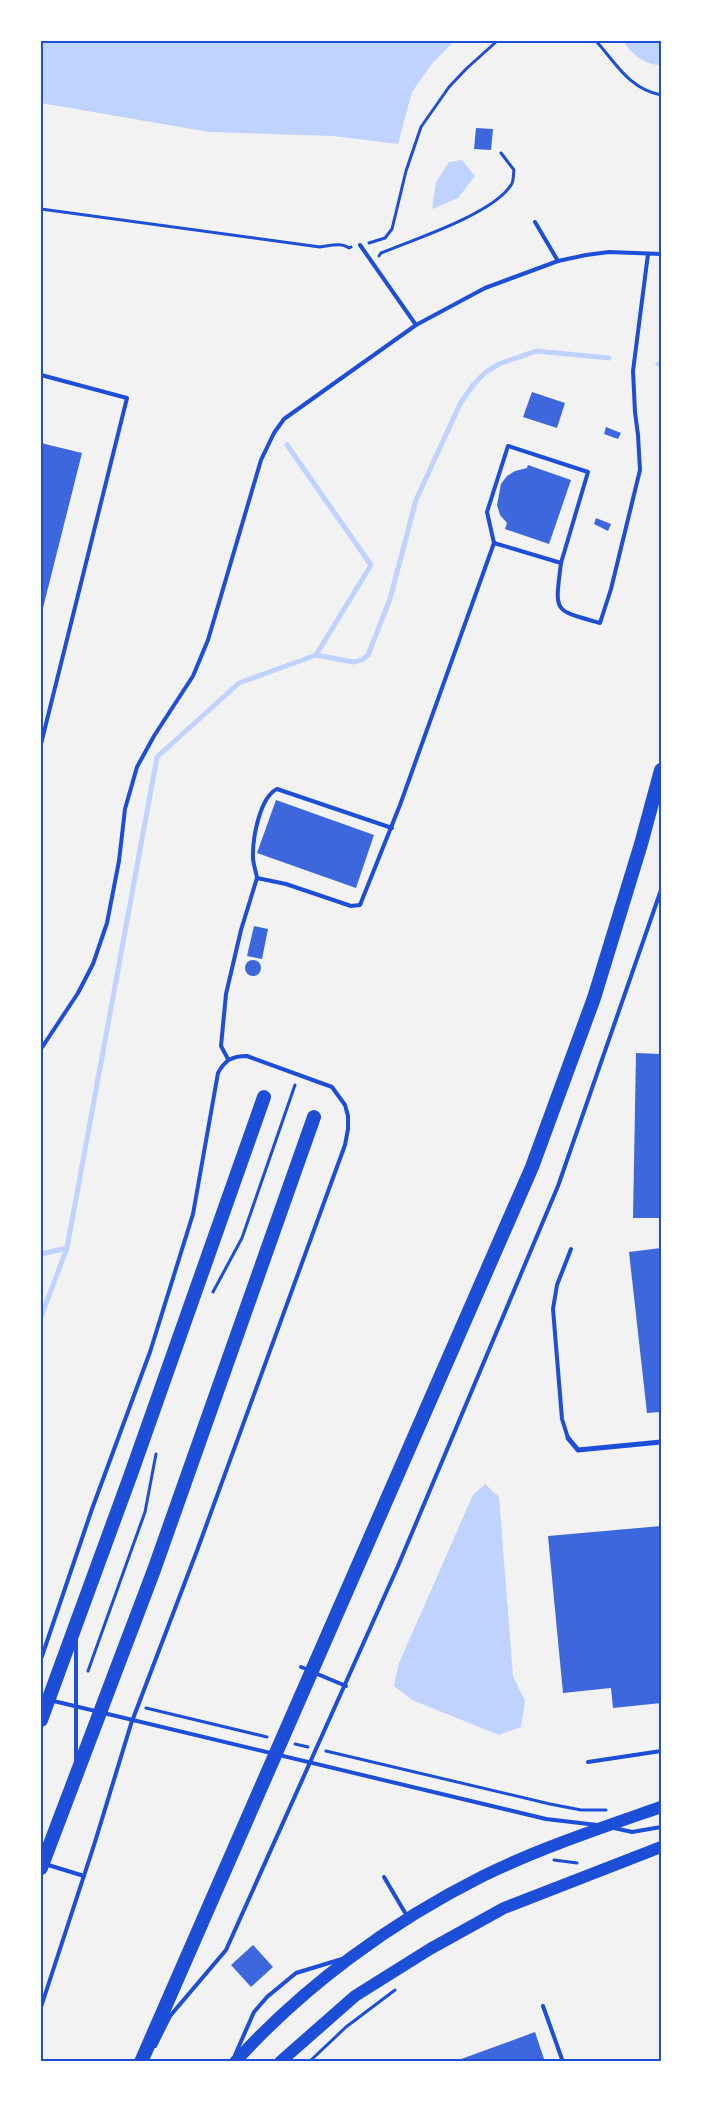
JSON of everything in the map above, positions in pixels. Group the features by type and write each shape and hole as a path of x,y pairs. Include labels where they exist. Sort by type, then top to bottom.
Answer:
{"highway":[{"path":"146,2058 532,1168 594,998 641,844 661,770"},
{"path":"41,1720 131,1474 264,1097"},
{"path":"42,1866 154,1570 314,1117"}],"main road":[{"path":"234,2062 297,2001 356,1954 409,1919 483,1876 606,1826 661,1807"},
{"path":"280,2062 355,1996 430,1949 504,1908 661,1847"}],"street":[{"path":"568,1438 578,1450 661,1442"}],"lane":[{"path":"535,222 558,262"},
{"path":"360,245 416,325"},
{"path":"41,1049 78,993 93,964 107,923 119,861 125,809 137,767 154,736 193,676 208,640 261,460 274,433 284,419 416,325 444,308 485,288 558,262 586,255 609,252 661,254"},
{"path":"257,878 286,884 351,906 360,904 392,828 494,543 487,512 508,446 588,472 561,563 557,602 561,610 569,615 600,623 611,589 640,470 638,435 634,412 633,371 648,254"},
{"path":"41,376 127,398 41,744"},
{"path":"494,543 561,563"},
{"path":"228,1059 221,1046 226,994 241,930 257,878 252,856 255,835 265,799 270,792 277,790 392,828"},
{"path":"146,2058 170,2016 226,1950 346,1686 558,1186 661,890"},
{"path":"41,1659 92,1509 156,1333 193,1214 218,1073 228,1059 247,1056 332,1087 340,1096 348,1116 345,1144 198,1548 131,1724 41,2007"},
{"path":"568,1438 562,1419 553,1310 557,1285 571,1249"},
{"path":"76,1620 76,1778"},
{"path":"301,1667 346,1686"},
{"path":"41,1698 546,1819 606,1826 632,1832 661,1826"},
{"path":"588,1762 661,1751"},
{"path":"42,1866 84,1876"},
{"path":"384,1878 409,1919"},
{"path":"234,2062 254,2012 262,2001 296,1973 356,1954"},
{"path":"543,2006 562,2062"}],"path":[{"path":"41,209 320,247 344,245 348,248 382,240 389,234 394,223 406,171 421,127 449,87 466,68 497,41"},
{"path":"596,41 630,81 643,90 661,95"},
{"path":"373,264 381,254 458,223 501,197 512,184 514,170 501,153"},
{"path":"210,1297 242,1238 299,1075"},
{"path":"88,1671 145,1512 155,1456"},
{"path":"138,1706 274,1739"},
{"path":"294,1744 313,1748"},
{"path":"323,1750 550,1804 581,1810 613,1808"},
{"path":"554,1860 556,1862 581,1863"},
{"path":"309,2062 346,2027 397,1988"}],"water":[{"path":"41,41 454,41 431,65 412,92 398,144 333,136 209,132 41,103"},
{"path":"623,41 661,41 661,65 655,65 639,58"},
{"path":"462,160 475,176 458,198 432,209 436,182 449,162"},
{"path":"485,1484 499,1497 513,1676 525,1701 521,1727 499,1735 412,1700 394,1686 399,1663 473,1495"}],"building":[{"path":"476,128 493,129 491,150 474,149"},
{"path":"532,392 565,403 557,428 523,417"},
{"path":"606,427 621,433 618,439 604,434"},
{"path":"41,443 82,453 42,612 41,612"},
{"path":"528,465 571,480 549,544 505,529 507,523 500,515 497,505 501,484 507,476 515,471 527,468"},
{"path":"596,518 611,524 608,531 594,524"},
{"path":"276,800 374,835 356,888 257,853"},
{"path":"254,926 268,929 262,959 247,956"},
{"path":"253,960 259,962 261,968 259,974 253,976 247,974 245,968 247,962"},
{"path":"636,1053 661,1054 661,1218 633,1218"},
{"path":"661,1248 661,1412 647,1413 629,1252"},
{"path":"661,1526 661,1703 613,1708 611,1688 563,1693 548,1536"},
{"path":"253,1945 273,1967 251,1987 231,1965"},
{"path":"535,2032 545,2062 453,2062"}],"waterway":[{"path":"41,1317 67,1248 157,757 239,683 316,655 353,662 362,660 368,655 390,599 416,500 460,404 473,385 486,372 499,364 536,351 609,358"},
{"path":"287,445 371,565 316,655"},
{"path":"41,1254 67,1248"}]}
